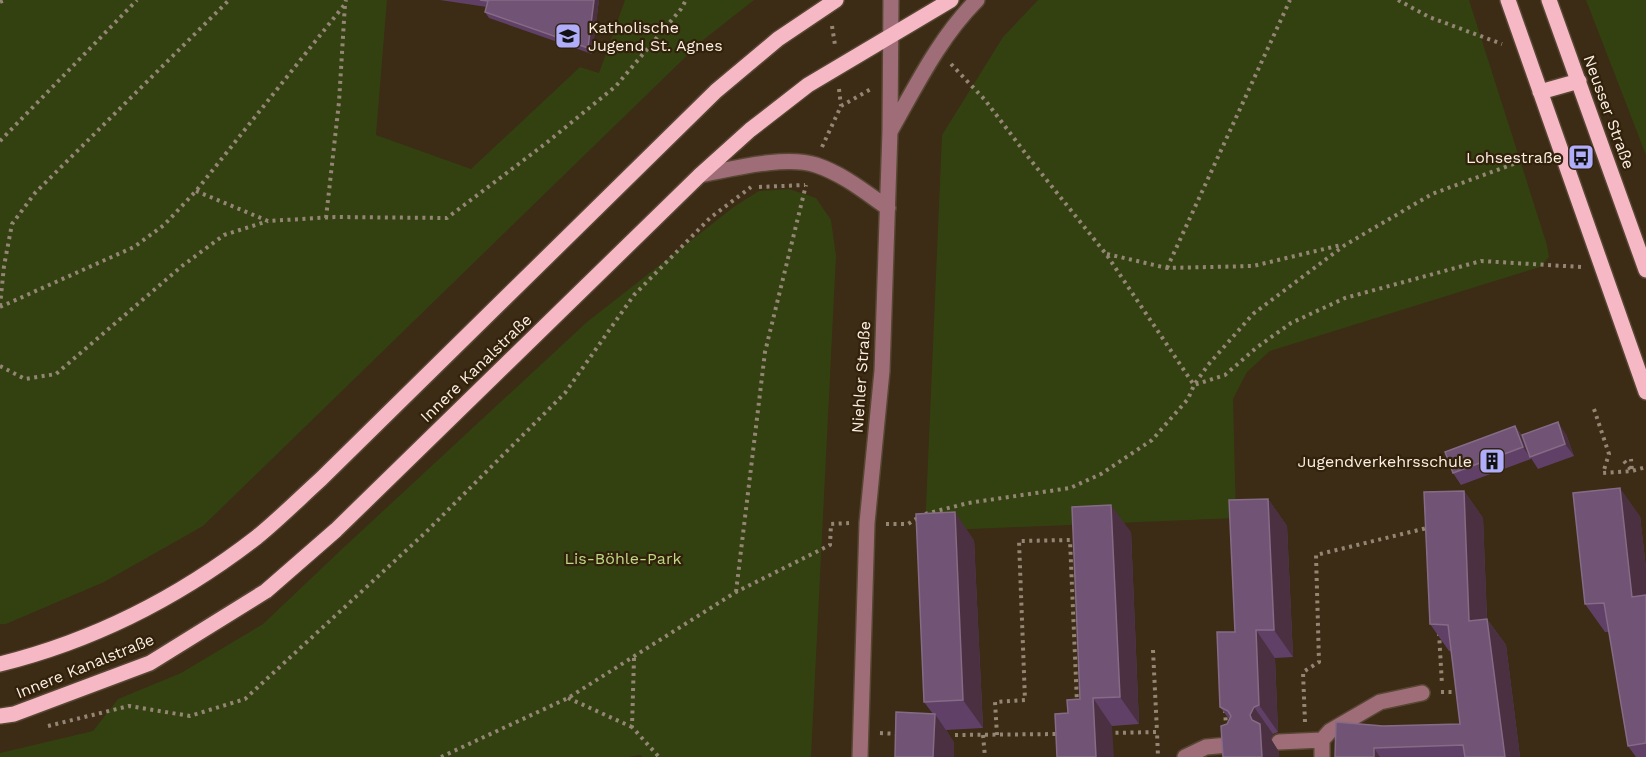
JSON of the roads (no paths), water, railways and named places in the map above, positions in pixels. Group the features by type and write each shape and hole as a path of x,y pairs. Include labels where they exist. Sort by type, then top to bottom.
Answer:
{"main road":[{"name":"Innere Kanalstraße","path":"0,664 89,635 157,603 204,575 258,536 321,478 716,91 778,39 836,0"},
{"name":"Innere Kanalstraße","path":"0,716 14,714 150,663 266,591 336,530 700,175 750,130 808,85 951,0"},
{"path":"1508,0 1646,392"},
{"name":"Neusser Straße","path":"1549,0 1646,270"},
{"path":"1540,92 1579,81"}],"street":[{"name":"Niehler Straße","path":"860,757 867,523 882,371 890,131 891,0"},
{"path":"890,131 937,49 976,0"},
{"path":"700,175 770,163 815,165 849,180 888,208"},
{"path":"1322,757 1322,740 1330,731 1380,702 1422,693"},
{"path":"1279,742 1322,740"},
{"path":"1185,757 1206,747 1233,744"}],"place":[{"name":"Katholische Jugend St. Agnes","path":"568,36"},
{"name":"Lohsestraße","path":"1581,157"},
{"name":"Jugendverkehrsschule","path":"1492,461"}],"park label":[{"name":"Lis-Böhle-Park","path":"623,558"}]}
